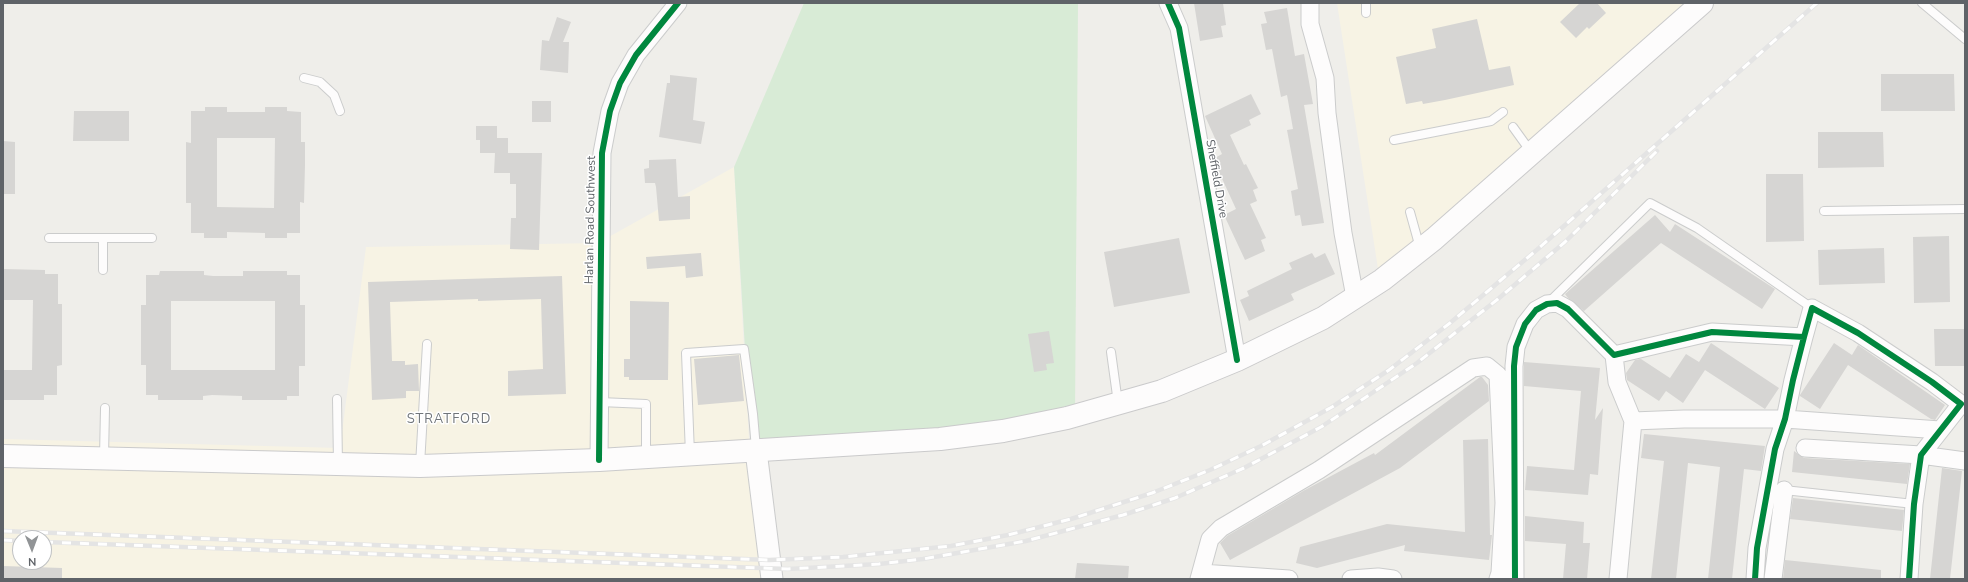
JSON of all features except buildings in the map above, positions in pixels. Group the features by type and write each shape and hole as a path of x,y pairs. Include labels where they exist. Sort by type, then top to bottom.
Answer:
{"main road":[{"path":"3,456 420,466 599,460 940,439 1003,431 1067,418 1162,391 1237,360 1323,318 1382,280 1531,153 1696,5"}],"street":[{"name":"Harlan Road Southwest","path":"599,460 602,153 610,111 620,83 636,55 678,3"},
{"name":"Sheffield Drive","path":"1168,3 1179,28 1237,360"},
{"path":"1310,3 1310,24 1325,78 1327,113 1343,233 1355,297"},
{"path":"1515,579 1514,366 1516,347 1525,324 1536,310 1547,304 1557,303 1568,309 1614,355 1617,382 1633,421 1618,579"},
{"path":"1755,579 1757,548 1775,448 1785,419 1793,380 1812,308 1858,333 1932,382 1961,404 1920,455 1914,504 1909,579"},
{"path":"1614,355 1712,332 1804,337"},
{"path":"1289,579 1200,576 1210,539 1221,528 1319,470 1473,368 1487,366 1498,375 1504,503 1500,573 1498,579"},
{"path":"1633,421 1684,419 1785,419 1940,430"},
{"path":"1805,448 1920,455 1965,461"},
{"path":"756,451 772,579"},
{"path":"1773,579 1784,490"},
{"path":"1351,579 1378,577 1393,579"}],"lane":[{"path":"1366,3 1366,13"},
{"path":"1922,3 1965,39"},
{"path":"304,78 320,82 334,95 340,111"},
{"path":"1394,140 1491,121 1503,112"},
{"path":"1513,127 1531,153"},
{"path":"1547,304 1650,203 1697,228 1812,308"},
{"path":"1824,211 1965,209"},
{"path":"1410,212 1420,249"},
{"path":"49,238 152,238"},
{"path":"103,238 103,270"},
{"path":"420,466 427,344"},
{"path":"690,455 686,353 744,349 753,414 756,451"},
{"path":"1111,352 1118,403"},
{"path":"338,398 338,465"},
{"path":"600,402 646,404 646,457"},
{"path":"104,459 105,408"},
{"path":"1784,490 1914,504"}],"shaded area":[{"path":"1337,3 1706,3 1380,282"},
{"path":"734,167 749,439 779,579 3,579 3,439 340,448 366,247 598,243"}],"green space":[{"path":"804,3 1078,3 1075,415 751,449 734,167"}],"railway":[{"path":"3,531 769,560 843,557 951,546 1008,535 1071,519 1152,493 1210,470 1261,446 1332,407 1389,370 1450,323 1539,248 1817,3"},
{"path":"52,542 788,569 879,564 923,559 1026,541 1123,515 1175,498 1244,468 1321,427 1417,363 1498,299 1565,242 1657,151"},
{"path":"3,540 12,541"}],"cycle path":[{"path":"599,460 602,153 610,111 620,83 636,55 678,3"},
{"path":"1168,3 1179,28 1237,360"},
{"path":"1515,579 1514,366 1516,347 1525,324 1536,310 1547,304 1557,303 1568,309 1614,355 1712,332 1804,337 1785,419 1775,449 1757,548 1755,579"},
{"path":"1804,337 1812,308 1858,333 1932,382 1961,404 1921,455 1914,504 1909,579"}],"district":[{"name":"STRATFORD","path":"449,420"}]}
